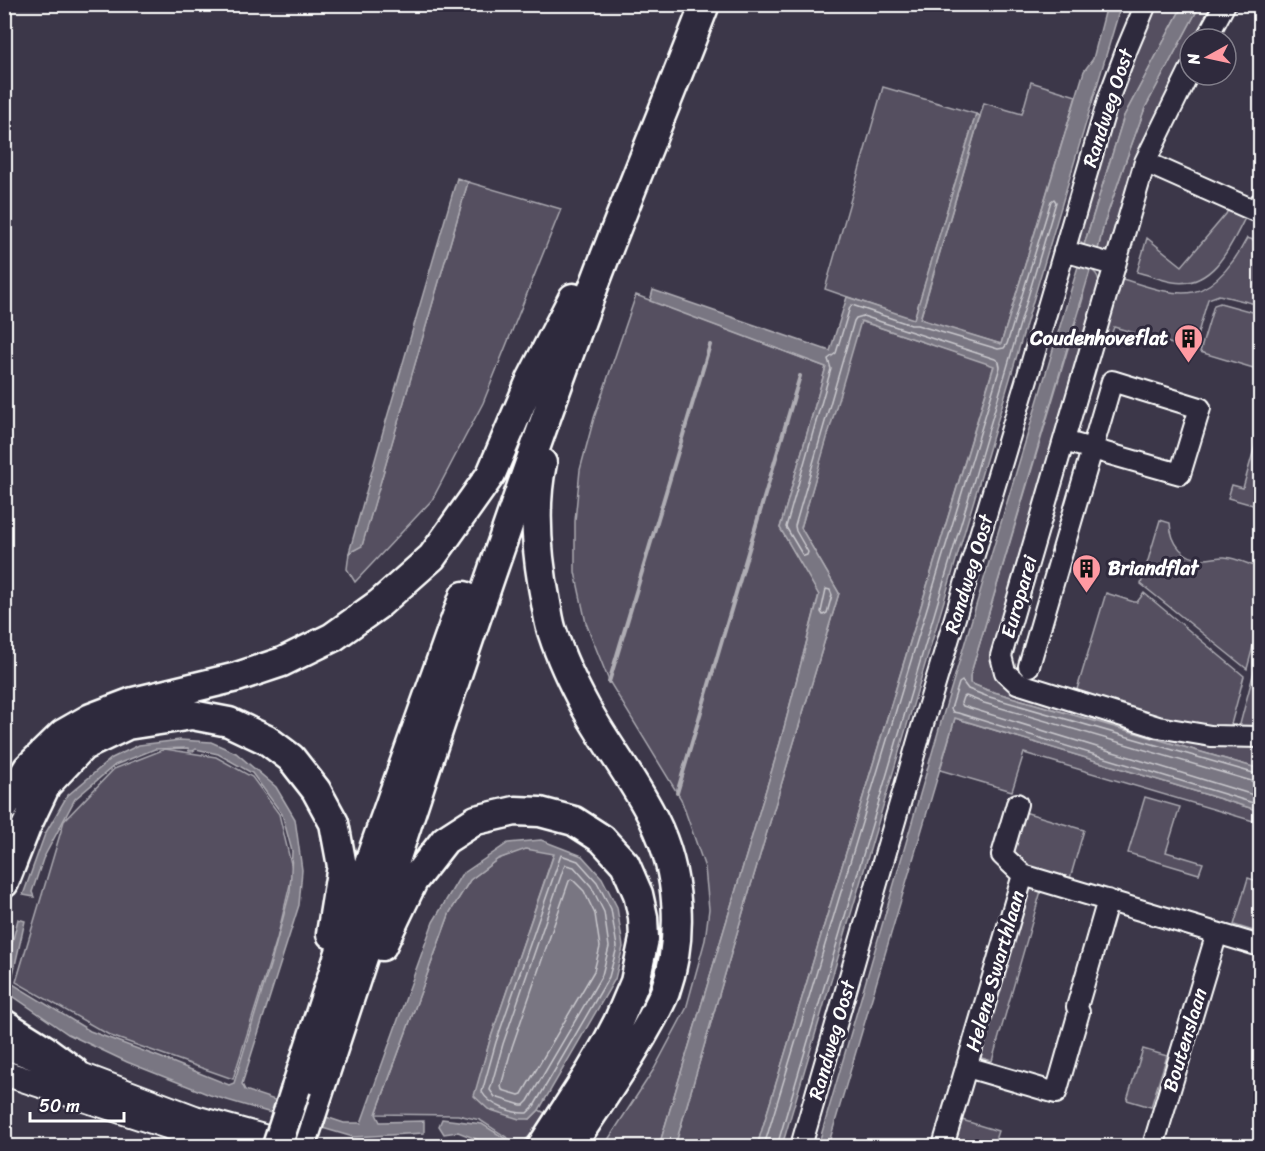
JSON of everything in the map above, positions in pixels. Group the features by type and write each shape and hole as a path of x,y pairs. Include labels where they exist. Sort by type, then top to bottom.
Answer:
{"highway":[{"path":"341,1025 392,867 488,586 579,303 652,92 688,4"},
{"path":"307,1091 370,860 497,504 705,4"},
{"path":"4,807 28,768 63,734 91,717 133,702 237,677 282,662 333,637 388,596 432,557 491,474 531,380 579,303"},
{"path":"571,1146 631,1054 657,1009 670,971 677,910 673,876 655,821 587,709 568,672 552,632 541,576 536,525 541,470 554,413 569,372 579,303"},
{"path":"4,883 26,826 46,785 83,746 126,725 192,715 229,722 267,740 291,758 316,790 334,823 342,866 331,936 309,1012 307,1091 301,1146"},
{"path":"277,1146 369,973 414,881 445,840 476,820 515,811 540,812 574,821 602,839 625,864 638,894 644,917 644,939 635,982 623,1011 590,1072 542,1146"},
{"path":"4,1024 44,1048 70,1082"},
{"path":"532,1146 561,1117"},
{"path":"549,1146 561,1117"}],"main road":[{"path":"4,1046 70,1082"},
{"path":"4,1055 229,1146"},
{"path":"4,1073 70,1082 296,1146"},
{"path":"4,1082 70,1082"}],"street":[{"name":"Randweg Oost","path":"801,1146 920,734 1109,97 1126,49 1146,4"},
{"path":"1213,27 1225,4"},
{"name":"Europarei","path":"1182,87 1144,162 1001,656 1005,672 1017,683 1158,727 1211,736 1260,736"},
{"path":"1144,162 1253,210 1258,208 1260,203"},
{"path":"1064,251 1114,265"},
{"path":"1029,666 1093,449 1112,381 1200,408 1180,474 1093,449 1064,441"},
{"path":"1018,599 1046,608"},
{"name":"Helene Swarthlaan","path":"943,1146 1023,875 1002,855 1017,804"},
{"path":"1023,875 1260,946"},
{"path":"967,1067 1056,1093 1108,900"},
{"name":"Boutenslaan","path":"1153,1146 1217,933"}],"shaded area":[{"path":"610,4 669,4 669,5 666,11"},
{"path":"1152,5 1183,5 1124,116 1084,245 1075,238 1104,140"},
{"path":"1200,5 1220,5 1208,27 1188,27"},
{"path":"1178,46 1178,81 1110,253 1098,249 1104,224 1145,108"},
{"path":"1031,82 1076,96 1001,344 920,320 984,103 1022,114"},
{"path":"883,87 976,114 914,320 825,289"},
{"path":"468,182 561,209 483,403 432,500 355,582 347,569 349,553 362,545"},
{"path":"1230,206 1247,214 1228,250 1210,271 1200,278 1187,282 1168,281 1137,272 1147,238 1182,266 1226,214"},
{"path":"1247,238 1260,242 1260,305 1219,295 1208,299 1193,350 1114,327 1111,335 1100,333 1116,277 1175,293 1193,292 1210,284 1225,271"},
{"path":"1086,266 1098,277 1101,292 991,658 995,671 1005,683 1260,742 1260,769 987,690 970,683 970,676 1083,298"},
{"path":"636,295 826,367 780,528 819,594 780,743 659,1146 604,1146 654,1069 686,1009 705,940 709,909 705,868 681,799 609,681 586,623 575,572 575,521 580,470 594,418"},
{"path":"1220,303 1260,314 1260,370 1200,352 1214,305"},
{"path":"860,321 994,365 757,1146 675,1146 839,593 801,528"},
{"path":"1260,428 1260,507 1228,498 1232,485 1243,488"},
{"path":"1160,520 1170,523 1176,543 1190,557 1205,559 1228,557 1260,568 1260,620 1247,669 1141,584"},
{"path":"1106,593 1137,602 1144,593 1244,676 1229,732 1210,731 1075,696"},
{"path":"1260,649 1260,728 1239,728"},
{"path":"955,718 1260,811 1260,823 1024,753 1012,791 940,770"},
{"path":"165,749 216,757 252,777 279,814 293,872 277,939 233,1079 111,1036 16,982 64,821 114,769"},
{"path":"1145,797 1180,807 1166,852 1203,863 1199,874 1128,853"},
{"path":"1021,811 1084,830 1069,882 1033,871 1011,857"},
{"path":"526,848 554,853 490,1040 475,1096 530,1119 539,1110 549,1115 520,1146 480,1120 458,1115 376,1114 450,912 470,880 498,859"},
{"path":"1248,878 1260,882 1260,933 1234,925"},
{"path":"1027,886 1041,891 992,1061 978,1057"},
{"path":"1143,1049 1167,1056 1151,1107 1127,1100"},
{"path":"962,1120 998,1131 993,1146 953,1146"}],"water":[{"path":"1107,5 1121,5 782,1146 757,1146 994,366 861,321 801,528 839,593 675,1146 659,1146 780,743 819,595 780,528 826,367 650,301 653,290 830,351 847,297 914,319 976,114 980,116 920,319 1001,344 1084,71 1093,59"},
{"path":"1183,5 1200,5 1188,27 1178,27 1178,46 1145,108 1104,224 1098,249 1091,249 1084,245 1124,116"},
{"path":"457,178 468,182 362,546 349,553 384,428"},
{"path":"1079,263 1090,271 970,676 970,683 987,690 1260,769 1260,811 955,718 828,1146 818,1146 941,722"},
{"path":"180,740 211,742 236,753 276,787 295,819 302,870 299,905 242,1084 245,1090 344,1123 361,1123 433,922 461,875 508,843 541,840 582,856 602,878 617,907 623,947 615,979 539,1110 530,1119 519,1119 488,1109 474,1096 490,1040 554,854 526,849 498,859 470,880 450,912 376,1114 380,1122 424,1121 424,1133 353,1137 210,1095 127,1062 68,1034 5,993 5,972 18,919 25,921 11,983 90,1031 229,1085 234,1083 290,892 292,851 282,814 252,773 218,754 196,749 189,751 188,748 155,749 115,765 75,799 43,859 32,892 34,897 23,895 45,834 67,796 112,758 139,745"},
{"path":"442,1119 482,1124 517,1146 494,1146 458,1132 444,1134 439,1126"}],"waterway":[{"path":"609,682 710,345"},
{"path":"677,793 800,376"}],"place":[{"name":"Coudenhoveflat","path":"1189,364"},
{"name":"Briandflat","path":"1087,594"}]}
